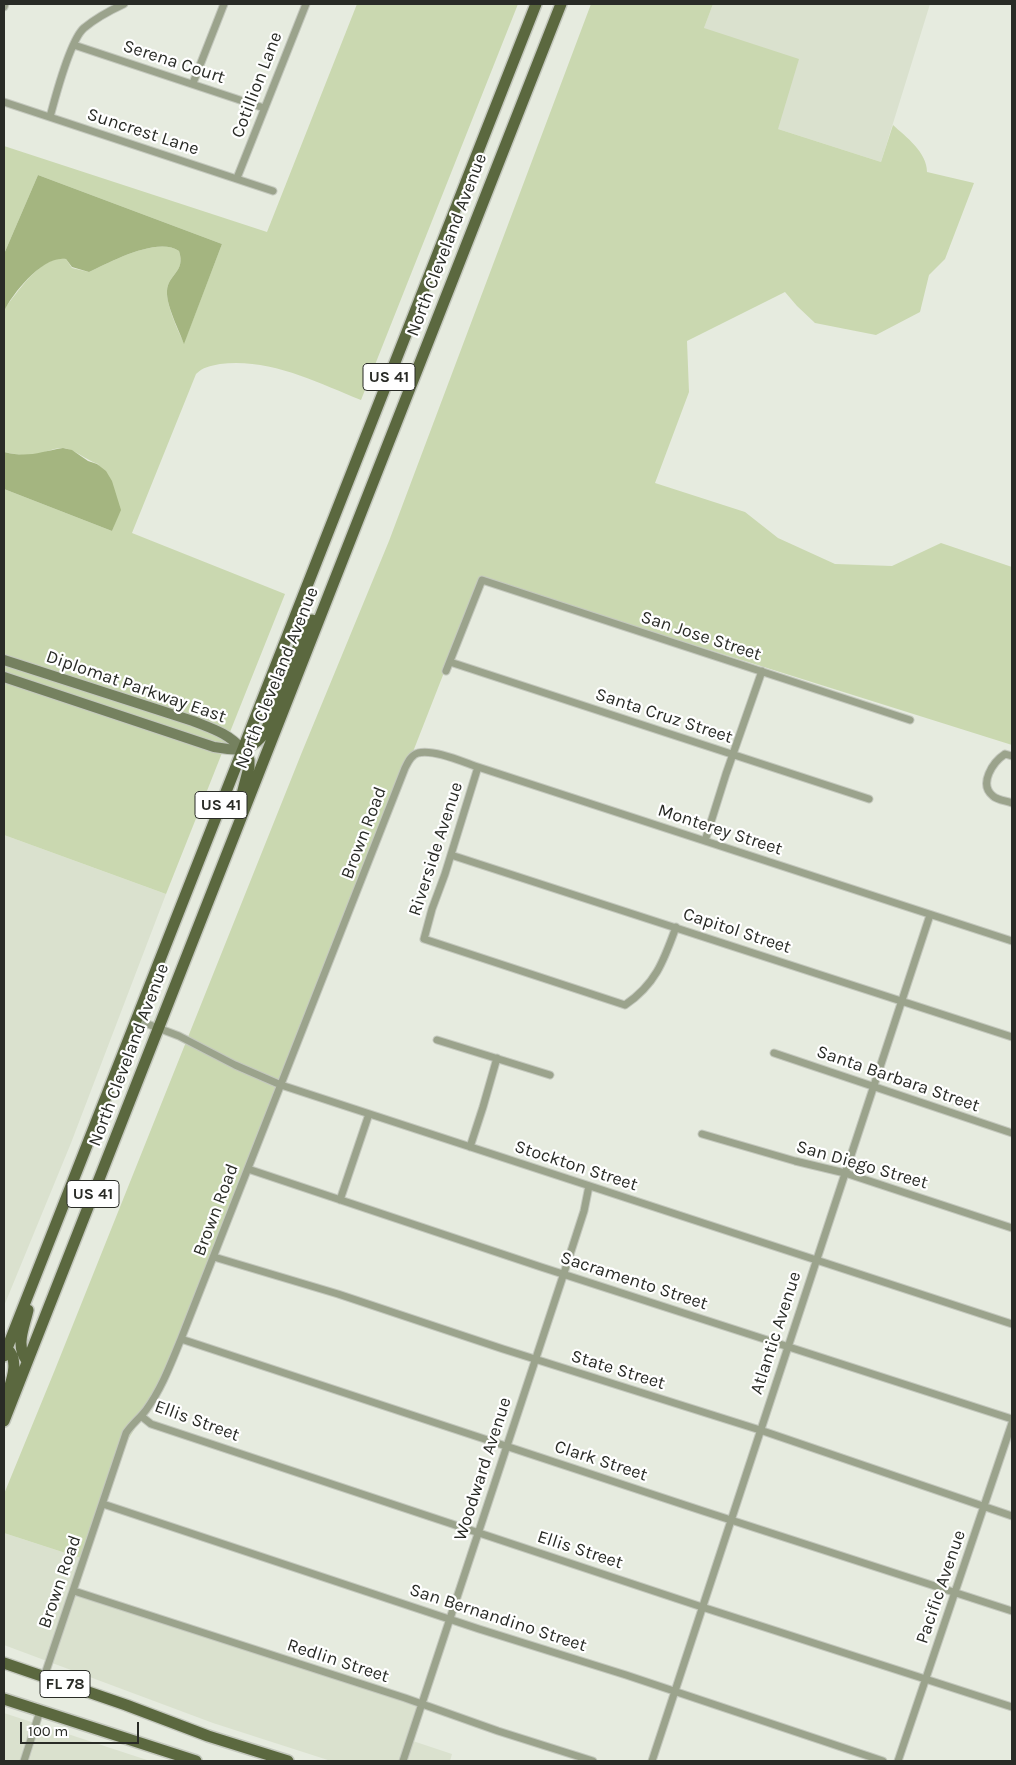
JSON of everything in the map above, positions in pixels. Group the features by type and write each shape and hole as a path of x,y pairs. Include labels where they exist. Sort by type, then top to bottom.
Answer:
{"main road":[{"name":"North Cleveland Avenue","path":"5,1353 536,4"},
{"name":"North Cleveland Avenue","path":"4,1421 561,4"},
{"path":"228,850 250,766 243,750 258,741 267,728 299,645 343,560"},
{"name":"Diplomat Parkway East","path":"4,660 193,721 232,738 243,750"},
{"name":"Diplomat Parkway East","path":"4,677 214,747 228,750 243,750"},
{"path":"27,1361 22,1354 20,1344 38,1269"},
{"path":"4,1407 14,1368 11,1352 5,1353"},
{"name":"FL 78","path":"4,1664 126,1705 208,1736 288,1761"},
{"name":"FL 78","path":"4,1699 196,1761"}],"street":[{"path":"50,117 57,91 74,45 83,28 112,6 124,4"},
{"path":"193,83 224,4"},
{"name":"Cotillion Lane","path":"237,178 306,4"},
{"name":"Serena Court","path":"74,45 264,108"},
{"name":"Suncrest Lane","path":"4,102 273,190"},
{"name":"San Jose Street","path":"450,662 482,580 910,720"},
{"path":"446,671 450,662"},
{"name":"Santa Cruz Street","path":"450,662 869,799"},
{"path":"705,841 762,671"},
{"name":"Monterey Street","path":"418,753 431,753 478,767 1012,941"},
{"name":"Brown Road","path":"44,1677 126,1434 131,1425 147,1409 167,1374 405,768 411,758 418,753"},
{"path":"1012,756 1005,754 997,760 988,778 987,788 993,796 1012,803"},
{"name":"Riverside Avenue","path":"478,767 452,855 432,909 424,940 625,1005 637,997 660,969 676,927"},
{"name":"Capitol Street","path":"452,855 1012,1037"},
{"name":"Atlantic Avenue","path":"652,1761 930,915"},
{"name":"Stockton Street","path":"137,1020 179,1036 235,1065 281,1085 1012,1324"},
{"path":"438,1040 550,1075"},
{"name":"Santa Barbara Street","path":"774,1053 1012,1133"},
{"path":"470,1147 496,1058"},
{"path":"340,1200 369,1114"},
{"name":"San Diego Street","path":"702,1134 795,1161 845,1173 1012,1228"},
{"name":"Sacramento Street","path":"248,1169 1012,1421"},
{"name":"Woodward Avenue","path":"403,1761 564,1273 584,1211 589,1186"},
{"name":"State Street","path":"214,1257 338,1294 535,1360 760,1430 1012,1516"},
{"name":"Clark Street","path":"182,1339 1012,1611"},
{"name":"Ellis Street","path":"141,1416 151,1424 702,1607 1012,1707"},
{"name":"Pacific Avenue","path":"898,1761 1012,1421"},
{"name":"San Bernandino Street","path":"103,1504 883,1761"},
{"name":"Redlin Street","path":"74,1591 594,1761"},
{"path":"24,1761 40,1711"}],"shaded area":[{"path":"357,4 518,4 361,400 310,379 275,368 239,363 220,364 201,370 196,374 132,533 285,594 230,732 194,717 4,655 4,489 112,531 120,510 98,464 75,452 62,448 35,455 4,452 5,308 31,276 48,262 66,259 72,268 89,272 134,252 147,248 170,247 179,251 181,258 179,268 168,285 168,303 184,343 222,244 38,175 4,254 4,146 267,232"},
{"path":"591,4 713,4 704,28 799,59 778,129 881,162 893,125 920,152 924,158 927,172 974,183 945,259 929,275 920,312 876,335 815,323 785,292 687,341 689,392 655,483 745,512 778,538 835,564 892,566 941,543 1012,567 1012,745 481,578 171,1370 124,1446 87,1560 4,1533 4,1494 302,752 389,541"},
{"path":"713,4 930,4 881,162 778,129 704,28"},
{"path":"38,175 222,244 184,344 167,297 168,285 179,268 181,258 179,251 170,247 147,248 134,252 89,272 72,267 66,259 57,259 39,269 30,277 14,295 4,311 4,254"},
{"path":"63,448 72,450 88,461 97,464 106,471 112,481 121,510 112,531 4,489 4,452 27,454"},
{"path":"4,664 191,725 227,741 225,744 215,742 4,672"},
{"path":"4,682 222,753 166,894 4,835"},
{"path":"4,835 166,894 71,1143 4,1306"},
{"path":"4,1533 87,1560 78,1589 426,1704 413,1741 452,1754 450,1761 331,1761 213,1723 4,1645"},
{"path":"4,1713 150,1761 4,1761"}]}
